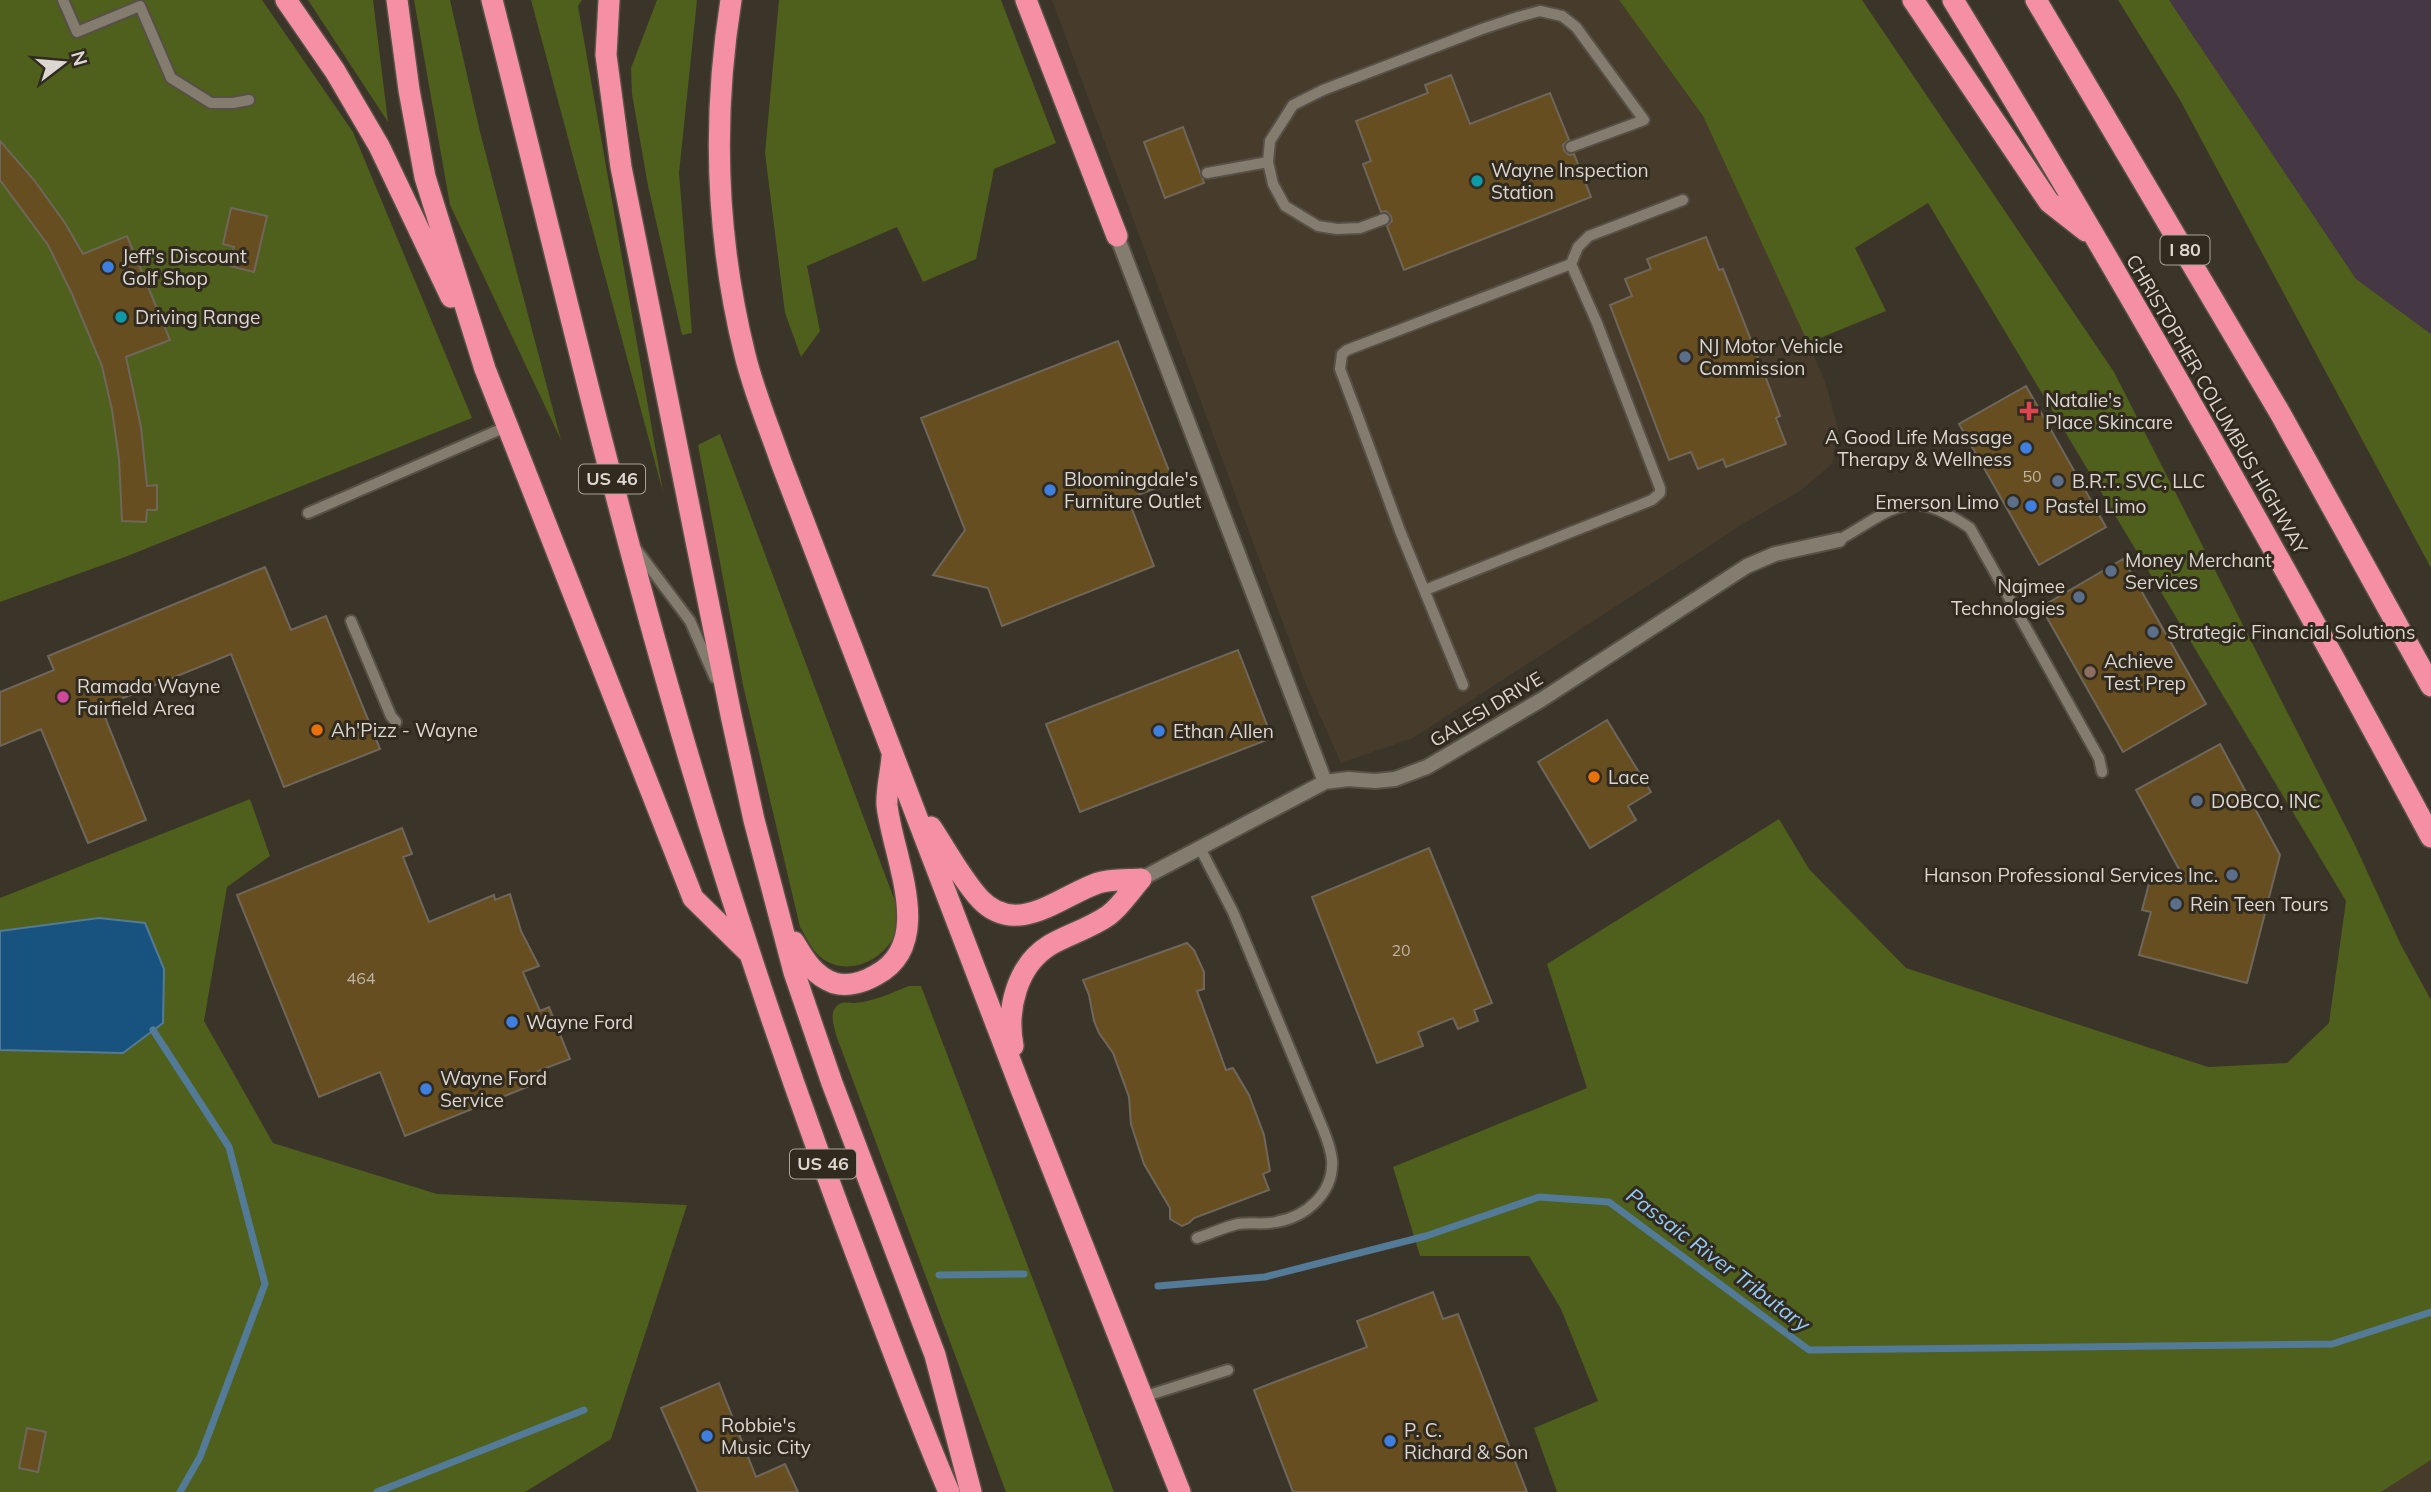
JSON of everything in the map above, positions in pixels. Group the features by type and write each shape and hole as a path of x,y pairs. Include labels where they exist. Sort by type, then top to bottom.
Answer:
{"highway":[{"path":"286,0 335,71 379,146 485,369 693,898 749,953"},
{"path":"397,0 408,90 425,177 485,369"},
{"name":"US 46","path":"492,0 628,539 695,779 749,953 835,1201 949,1492"},
{"path":"609,0 606,55 617,141 754,820 811,1026 935,1354 971,1492"},
{"path":"731,0 723,58 718,156 720,207 734,310 746,359 781,462 1021,1089 1180,1492"},
{"path":"1026,0 1116,236"},
{"path":"1913,0 2049,202 2096,239"},
{"name":"CHRISTOPHER COLUMBUS HIGHWAY","path":"1953,0 2096,239 2313,619 2431,837"},
{"name":"I 80","path":"2036,0 2280,413 2431,686"},
{"path":"781,918 806,963 819,975 835,983 853,984 869,979 884,971 896,958 905,942 908,923 902,875 887,804 893,754"},
{"path":"909,794 971,888 996,912 1011,916 1029,914 1100,883 1141,878"},
{"path":"1021,1089 1011,1038 1010,1016 1014,997 1027,968 1037,955 1049,946 1109,915 1141,878"}],"street":[{"path":"1116,236 1325,782"},
{"name":"GALESI DRIVE","path":"1141,878 1325,782 1395,779 1427,767 1541,700 1747,566 1775,554 1839,540"}],"lane":[{"path":"63,0 77,32 140,6 171,78 211,103 249,100"},
{"path":"1384,219 1360,228 1337,229 1318,226 1285,206 1273,184 1268,162 1270,141 1293,105 1323,90 1470,33 1540,11 1562,16 1576,27 1644,120 1572,147"},
{"path":"1207,173 1268,162"},
{"path":"1425,590 1652,500 1660,493 1597,323 1571,264 1578,247 1589,236 1683,200"},
{"path":"1463,685 1400,531 1340,369 1342,354 1571,264"},
{"path":"308,513 509,426"},
{"path":"1839,540 1901,504 1923,504 1946,512 1970,528 2098,758 2102,772"},
{"path":"628,539 690,621 731,715"},
{"path":"351,621 391,716 396,722"},
{"path":"1197,1238 1238,1224 1273,1223 1302,1213 1326,1190 1332,1169 1330,1149 1323,1129 1233,912 1200,848"},
{"path":"1143,1397 1228,1370"}],"shaded area":[{"path":"1052,0 1619,0 1703,116 1808,343 1825,381 1838,429 1832,464 1800,491 1743,524 1413,738 1341,763 1304,680"},
{"path":"2169,0 2431,0 2431,334 2356,280"},
{"path":"2431,1460 2431,1492 2381,1492"}],"green space":[{"path":"0,0 262,0 353,132 472,418 125,557 0,602"},
{"path":"308,0 373,0 388,122"},
{"path":"414,0 450,0 480,132 561,440 450,205"},
{"path":"531,0 582,0 578,6 663,492"},
{"path":"657,0 697,0 679,173 692,333 682,335 648,186 632,94 631,68"},
{"path":"779,0 1001,0 1056,143 994,169 976,259 923,282 897,227 807,266 820,331 801,357 785,313 765,153"},
{"path":"1619,0 1862,0 2114,372 2431,1000 2431,1460 2381,1492 1557,1492 1534,1428 1598,1401 1561,1309 1529,1256 1420,1256 1393,1167 1587,1088 1547,964 1779,819 1809,869 1906,968 2208,1067 2287,1063 2329,1023 2346,901 1928,203 1855,248 1886,311 1808,343 1703,116"},
{"path":"2118,0 2169,0 2356,279 2431,334 2431,568 2180,100"},
{"path":"720,434 896,904 897,926 891,942 875,958 855,966 833,964 823,959 813,949 800,927 743,685 698,445"},
{"path":"250,799 270,856 227,887 204,1021 273,1143 437,1194 687,1205 611,1439 525,1492 0,1492 0,898"},
{"path":"909,986 921,986 1114,1492 1006,1492 833,1024 835,1008 844,1002 869,1000"}],"water":[{"path":"99,918 145,923 164,969 163,1023 123,1053 0,1050 0,931"}],"building":[{"name":"Wayne Inspection Station","path":"1451,75 1470,124 1550,93 1569,140 1563,145 1564,150 1569,155 1574,154 1591,197 1404,270 1387,226 1392,221 1391,216 1386,211 1381,212 1363,164 1371,161 1356,121 1428,93 1425,85"},
{"path":"1183,127 1204,183 1165,198 1144,142"},
{"name":"Driving Range","path":"0,141 34,180 65,223 83,254 127,236 170,340 126,357 141,427 147,486 157,485 157,510 147,510 146,522 122,521 119,459 102,366 48,245 0,180"},
{"path":"231,208 267,216 254,272 230,266 234,247 223,244"},
{"name":"NJ Motor Vehicle Commission","path":"1706,237 1719,270 1723,269 1766,378 1780,416 1776,418 1786,444 1726,467 1723,459 1698,469 1691,452 1669,460 1610,305 1632,296 1625,279 1651,269 1647,259"},
{"name":"Bloomingdale's Furniture Outlet","path":"1118,341 1173,481 1128,499 1154,566 1002,626 988,588 933,575 965,530 921,418"},
{"path":"2026,386 2106,527 2039,565 1959,424"},
{"path":"2123,559 2206,704 2123,752 2041,607"},
{"name":"Ramada Wayne Fairfield Area","path":"265,567 291,630 326,616 380,749 284,787 231,654 101,707 146,820 88,843 41,729 0,746 0,692 54,670 48,656"},
{"name":"Ethan Allen","path":"1238,650 1272,738 1080,812 1046,724"},
{"name":"Lace","path":"1607,720 1651,792 1628,806 1636,820 1590,848 1538,762"},
{"path":"2220,744 2280,855 2247,983 2139,955 2151,912 2142,910 2150,880 2157,882 2158,875 2186,882 2136,790"},
{"path":"402,828 412,854 403,857 429,922 494,895 495,900 510,894 521,931 539,966 523,972 540,1011 549,1007 570,1059 538,1071 542,1081 405,1136 380,1072 319,1097 237,895"},
{"path":"1429,848 1492,1003 1474,1010 1478,1021 1458,1029 1453,1018 1418,1032 1423,1046 1377,1063 1312,897"},
{"path":"1187,943 1194,950 1204,972 1204,989 1197,991 1226,1070 1233,1068 1249,1095 1264,1135 1270,1171 1263,1174 1269,1190 1194,1218 1182,1226 1170,1219 1170,1208 1144,1164 1131,1124 1129,1097 1113,1053 1094,1021 1083,980"},
{"name":"P. C. Richard & Son","path":"1433,1292 1443,1319 1458,1314 1527,1492 1293,1492 1254,1390 1367,1347 1357,1321"},
{"name":"Robbie's Music City","path":"719,1383 756,1477 785,1464 798,1492 698,1492 661,1408"},
{"path":"27,1428 46,1432 38,1472 19,1468"}],"waterway":[{"name":"Passaic River Tributary","path":"153,1030 229,1147 265,1284 200,1457 180,1492"},
{"name":"Passaic River Tributary","path":"1158,1286 1265,1277 1426,1236 1539,1197 1609,1202 1809,1350 2332,1344 2431,1312"},
{"name":"Passaic River Tributary","path":"939,1275 1024,1274"},
{"name":"Passaic River Tributary","path":"377,1492 584,1410"}],"place":[{"name":"Wayne Inspection Station","path":"1477,181"},
{"name":"Jeff's Discount Golf Shop","path":"108,267"},
{"name":"Driving Range","path":"121,317"},
{"name":"NJ Motor Vehicle Commission","path":"1685,357"},
{"name":"Natalie's Place Skincare","path":"2029,411"},
{"name":"A Good Life Massage Therapy & Wellness","path":"2026,448"},
{"name":"B.R.T. SVC, LLC","path":"2058,481"},
{"name":"Bloomingdale's Furniture Outlet","path":"1050,490"},
{"name":"Emerson Limo","path":"2013,502"},
{"name":"Pastel Limo","path":"2031,506"},
{"name":"Money Merchant Services","path":"2111,571"},
{"name":"Najmee Technologies","path":"2079,597"},
{"name":"Strategic Financial Solutions","path":"2153,632"},
{"name":"Achieve Test Prep","path":"2090,672"},
{"name":"Ramada Wayne Fairfield Area","path":"63,697"},
{"name":"Ah'Pizz - Wayne","path":"317,730"},
{"name":"Ethan Allen","path":"1159,731"},
{"name":"Lace","path":"1594,777"},
{"name":"DOBCO, INC","path":"2197,801"},
{"name":"Hanson Professional Services Inc.","path":"2232,875"},
{"name":"Rein Teen Tours","path":"2176,904"},
{"name":"Wayne Ford","path":"512,1022"},
{"name":"Wayne Ford Service","path":"426,1089"},
{"name":"Robbie's Music City","path":"707,1436"},
{"name":"P. C. Richard & Son","path":"1390,1441"}]}
